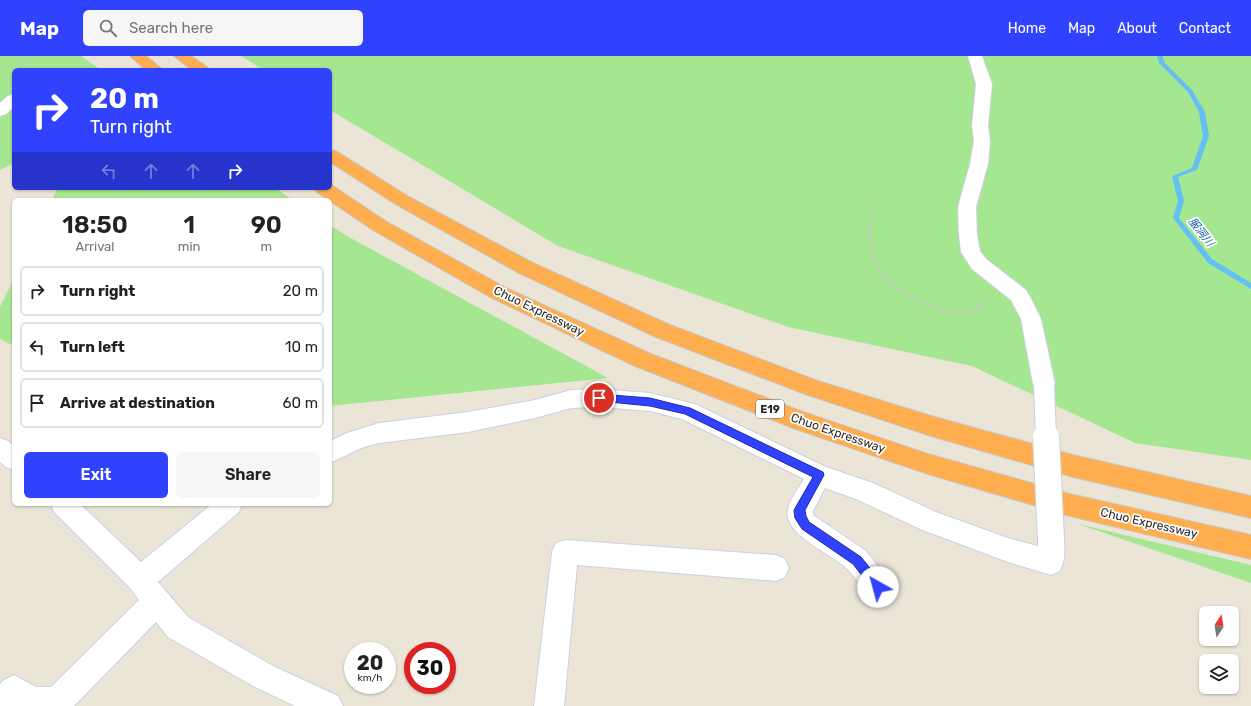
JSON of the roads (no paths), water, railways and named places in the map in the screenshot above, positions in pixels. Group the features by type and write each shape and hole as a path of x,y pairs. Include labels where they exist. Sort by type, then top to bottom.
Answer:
{"highway":[{"path":"137,56 153,68"},
{"path":"181,56 199,68"},
{"path":"332,156 403,201 526,268 663,331 813,388 931,426 1073,466 1251,508"},
{"name":"Chuo Expressway","path":"326,190 380,226 499,293 643,360 802,421 928,464 1070,504 1251,547"}],"street":[{"path":"332,452 355,440 379,433 468,422 535,409 571,399 599,398 650,402 687,411 819,475 864,490 929,521 1008,550 1051,562 1044,384 1030,319 1019,295 979,264 971,252 968,235 967,207 979,164 982,141 980,126 984,84 975,56"},
{"path":"0,111 12,101"},
{"path":"0,448 12,458"},
{"path":"819,475 800,510 801,518 806,525 857,560 883,594"},
{"path":"65,506 140,580 178,627 263,676 328,706"},
{"path":"140,580 228,506"},
{"path":"550,706 565,552 776,568"},
{"path":"0,705 14,690 38,705 48,706 59,700 157,602"}],"waterway":[{"name":"服洞川","path":"1160,56 1161,62 1190,91 1202,112 1206,136 1195,169 1175,176 1181,201 1176,218 1210,261 1251,286"}]}
